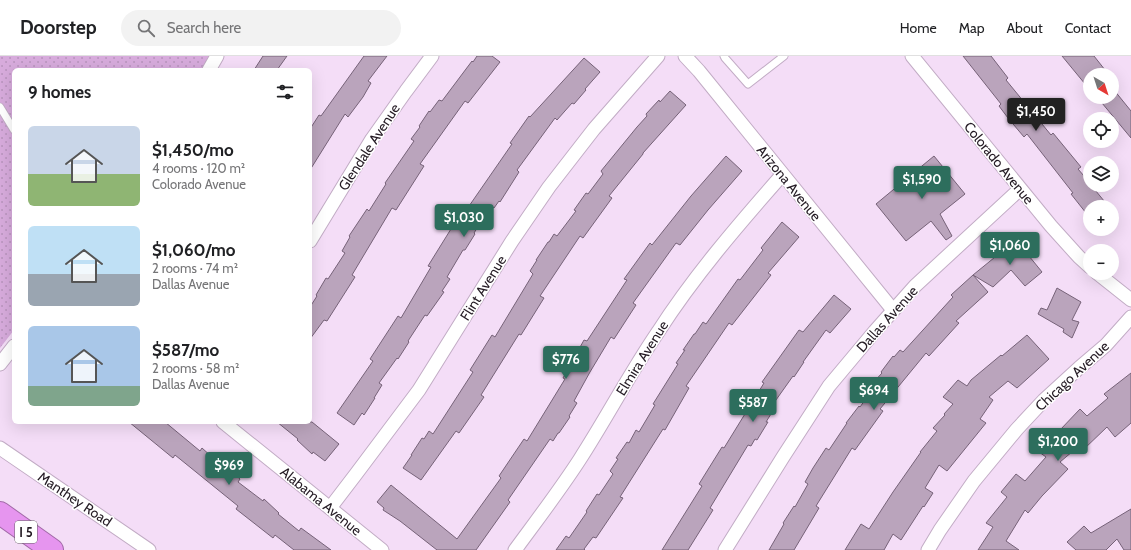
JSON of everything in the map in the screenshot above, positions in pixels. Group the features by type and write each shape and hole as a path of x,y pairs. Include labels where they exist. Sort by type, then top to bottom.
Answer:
{"highway":[{"name":"I 5","path":"0,513 52,550"}],"street":[{"path":"210,68 217,56"},
{"name":"Glendale Avenue","path":"312,237 372,139 432,56"},
{"name":"Flint Avenue","path":"330,508 419,390 512,241 549,187 594,129 658,56"},
{"name":"Arizona Avenue","path":"685,56 699,71 893,310"},
{"name":"Colorado Avenue","path":"912,56 1020,189 1083,261"},
{"name":"Elmira Avenue","path":"515,550 580,459 657,332 719,248 782,175"},
{"name":"Dallas Avenue","path":"725,550 829,386 915,286 1020,189"},
{"path":"1106,280 1131,300"},
{"name":"Chicago Avenue","path":"928,550 974,481 1017,429 1067,378 1106,345 1131,317"},
{"path":"0,364 12,349"},
{"name":"Alabama Avenue","path":"225,424 382,550"},
{"name":"Manthey Road","path":"0,448 149,550"}],"lane":[{"path":"724,56 748,84 784,56"},
{"path":"0,108 12,127"}],"shaded area":[{"path":"0,56 211,56 202,68 12,68 12,333 0,348"}],"building":[{"path":"263,56 287,56 278,68 255,68"},
{"path":"364,56 387,56 368,81 371,83 363,97 348,117 345,114 312,167 312,126 319,115 321,116"},
{"path":"477,56 492,56 500,62 468,103 465,101 420,164 424,166 396,210 392,208 352,275 355,277 327,321 324,320 312,336 312,304 326,278 328,279 345,253 342,251 350,237 349,236 367,209 369,211 386,184 385,183 414,141 411,139 429,111 430,112 439,100 442,101 472,61 473,62"},
{"path":"963,56 991,56 1008,78 1006,80 1051,135 1053,133 1081,167 1078,169 1083,175 1083,192 1097,192 1103,200 1083,200 1083,209 1071,194 1073,193 1027,134 1024,137 1008,118 999,106 1001,104"},
{"path":"1062,56 1094,56 1103,68 1083,68 1083,82"},
{"path":"584,58 600,72 574,104 572,103 557,120 555,118 517,170 519,172 500,202 499,201 494,208 491,206 447,277 450,279 442,291 444,292 427,316 425,315 398,359 397,358 379,383 382,385 375,398 364,415 362,413 354,425 337,413 373,361 370,359 398,316 401,318 431,267 428,266 464,208 467,209 512,144 510,143 529,116 530,117"},
{"path":"670,91 686,105 643,153 609,196 612,198 583,238 580,236 540,296 544,298 521,335 519,334 481,395 484,397 459,433 456,431 421,480 403,468 422,438 424,439 429,431 433,434 473,372 470,370 492,335 495,337 533,274 530,271 548,242 554,234 557,236 576,211 574,210 586,193 588,194 603,174 601,171 647,116 646,114"},
{"path":"1119,96 1131,111 1131,138 1119,124 1119,112 1109,112 1103,104 1119,104"},
{"path":"726,156 742,171 680,245 676,243 633,303 636,305 614,339 611,337 590,372 574,401 577,403 569,416 570,417 553,441 550,439 508,500 510,502 476,550 437,550 400,521 383,510 384,508 377,502 391,485 457,539 501,478 499,476 524,439 527,441 565,379 563,378 584,340 587,341 627,280 624,279 650,243 652,245 691,196"},
{"path":"934,156 965,194 940,214 952,236 946,240 931,221 906,241 876,204"},
{"path":"782,222 799,237 768,273 771,275 732,325 729,323 686,386 689,388 665,430 663,429 620,497 623,498 596,538 593,537 584,549 585,550 556,550 566,536 569,538 587,512 586,511 597,494 599,495 613,474 610,471 618,459 616,458 627,442 629,443 636,430 639,432 655,405 653,404 678,364 676,363 685,350 683,350 694,334 703,322 706,324 738,279 740,280 763,250 761,248"},
{"path":"1016,240 1042,272 1025,286 1011,270 993,287 973,275"},
{"path":"973,275 988,292 956,321 959,323 929,356 926,353 880,409 883,411 855,450 852,448 816,506 819,508 794,550 769,550 784,524 783,523 794,506 795,507 808,484 805,482 813,468 826,448 829,450 846,423 875,386 872,384 882,373 881,372 893,356 894,357 900,350 903,352 953,297 951,295"},
{"path":"1057,288 1081,302 1072,320 1079,322 1072,338 1063,332 1064,329 1038,314 1041,308 1047,310"},
{"path":"834,295 851,309 830,333 826,330 794,377 793,376 771,407 774,409 766,422 768,422 757,440 755,439 751,446 748,445 710,508 713,510 688,550 662,550 702,486 699,484 722,447 724,448 764,383 762,382 799,330 803,332"},
{"path":"1027,335 1049,359 1017,388 1008,381 989,397 993,400 980,419 986,423 947,471 939,465 925,488 933,493 901,540 893,534 884,550 845,550 861,524 869,529 920,452 937,431 933,428 953,404 943,397 958,380 967,386 971,380"},
{"path":"1131,373 1131,423 1115,437 1107,427 1083,450 1079,446 1060,462 1068,469 1028,513 1025,510 1006,541 1019,550 978,550 993,527 986,523 1007,497 1001,492 1016,474 1025,481 1046,457 1039,452 1061,431 1060,430 1080,409 1087,416 1108,398 1104,394"},
{"path":"312,422 339,444 325,461 313,452 312,454 297,440 298,439 279,424 312,424"},
{"path":"131,424 167,424 200,451 202,448 212,457 214,456 240,479 238,482 263,501 264,499 279,513 278,514 299,531 301,528 331,550 294,550 275,535 273,538 236,509 238,506 175,455 173,458"},
{"path":"1131,509 1131,550 1124,550 1117,539 1106,550 1076,550 1067,542 1084,526 1091,533"}]}
